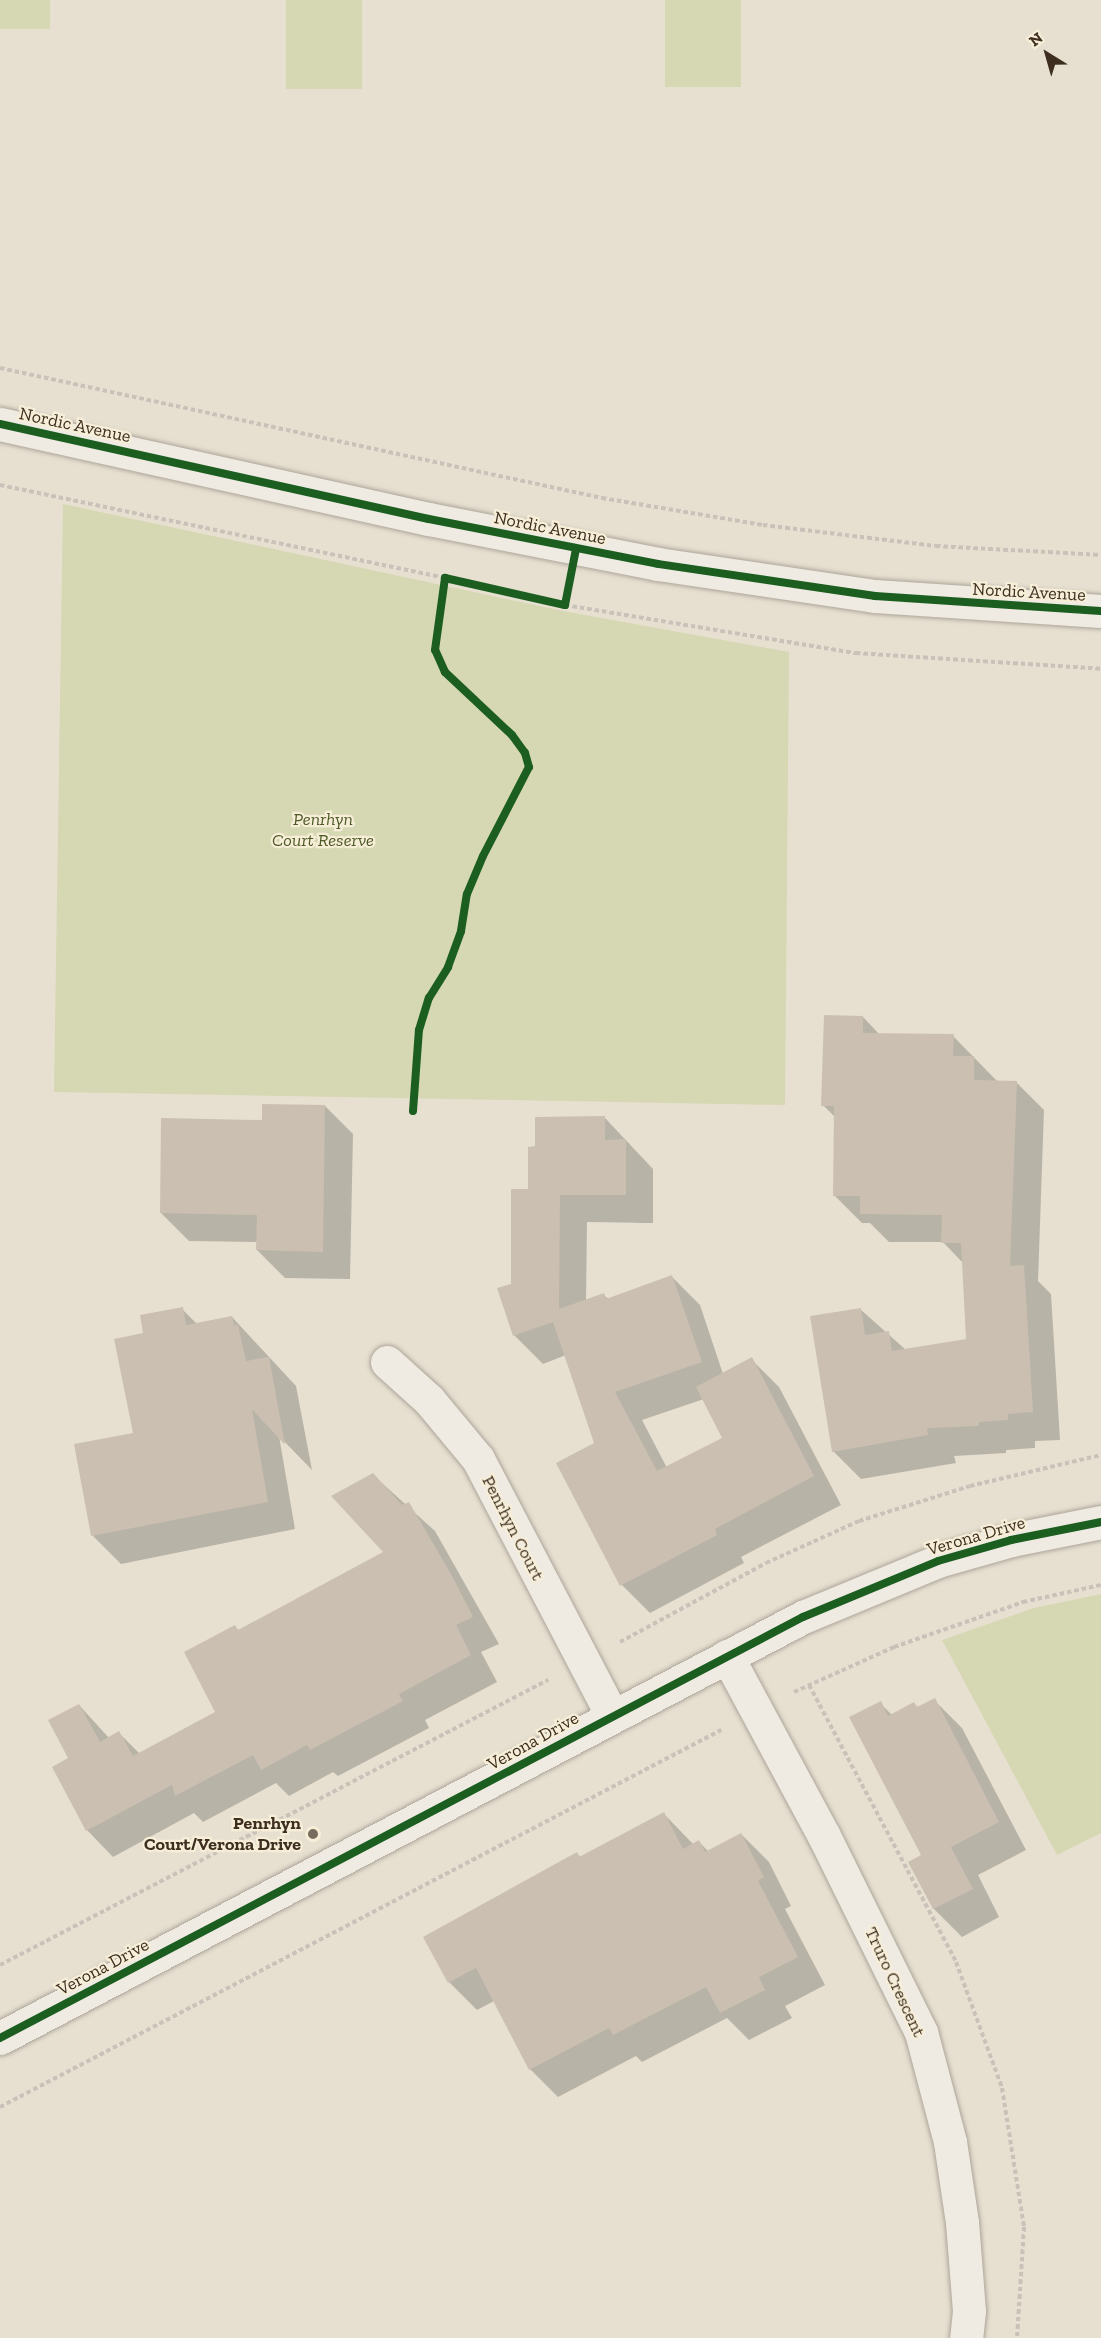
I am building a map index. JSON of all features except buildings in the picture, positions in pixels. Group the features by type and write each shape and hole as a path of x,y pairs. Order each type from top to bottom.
{"street":[{"name":"Nordic Avenue","path":"0,424 576,549 767,583 976,604 1101,611"},
{"name":"Penrhyn Court","path":"387,1362 429,1400 478,1459 612,1715"},
{"name":"Verona Drive","path":"0,2038 612,1715 865,1588 928,1565 1011,1540 1101,1522"},
{"name":"Truro Crescent","path":"727,1656 921,2032 950,2142 962,2222 969,2311 966,2338"}],"path":[{"path":"0,368 602,498 764,525 936,546 1101,555"},
{"path":"0,484 456,580"},
{"path":"565,605 576,549"},
{"path":"443,588 446,578"},
{"path":"554,602 856,653 1101,669"},
{"path":"0,1965 583,1662 766,1563 860,1521 970,1486 1101,1455"},
{"path":"0,2107 757,1711 894,1647 1023,1602 1101,1585"}],"green space":[{"path":"0,0 50,0 50,29 0,29"},
{"path":"286,0 362,0 362,89 286,89"},
{"path":"665,0 741,0 741,87 665,87"},
{"name":"Penrhyn Court Reserve","path":"63,504 563,611 789,652 785,1105 54,1092"},
{"path":"1101,1594 1101,1833 1057,1855 942,1640 1034,1608"}],"cycle path":[{"path":"0,424 429,519 658,564 875,596 1101,611"},
{"path":"413,1111 419,1030 429,998 448,967 461,931 467,894 483,856 529,767 525,753 512,735 445,672 435,650 445,578 565,605 576,549"},
{"path":"0,2038 803,1617 938,1561 1011,1540 1101,1522"}],"place":[{"name":"Penrhyn Court/Verona Drive","path":"313,1834"}]}
